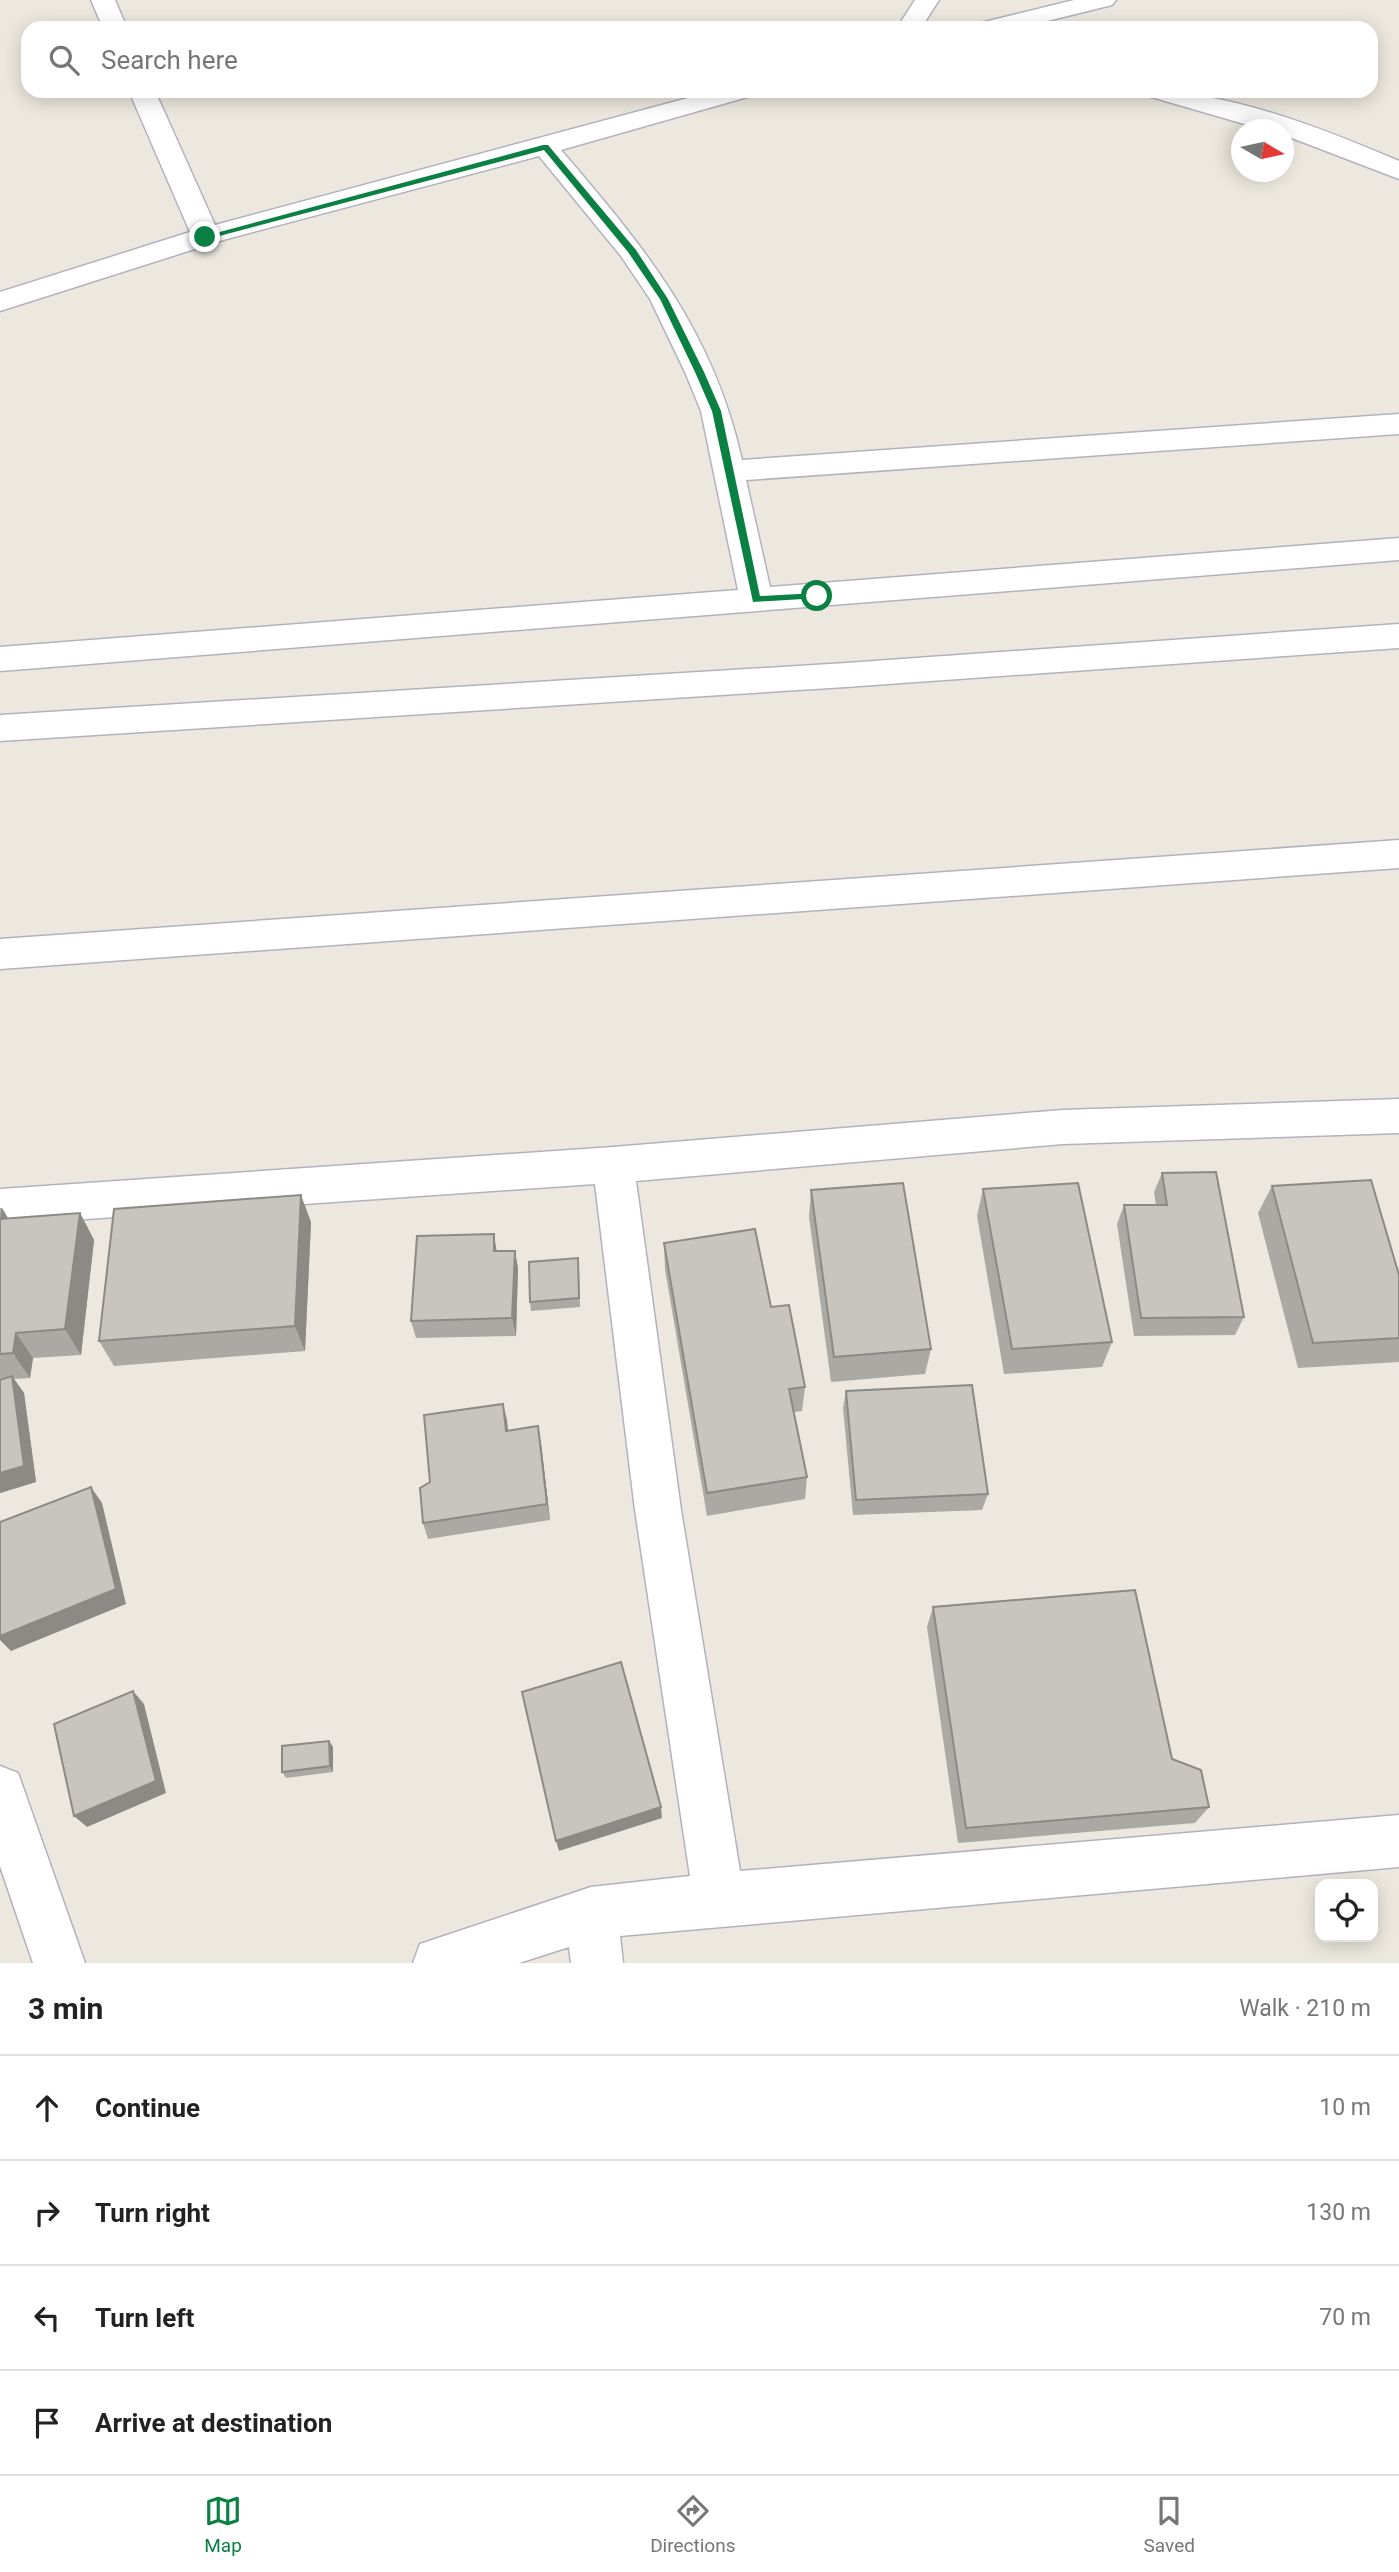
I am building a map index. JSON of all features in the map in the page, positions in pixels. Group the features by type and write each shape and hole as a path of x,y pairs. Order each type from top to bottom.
{"street":[{"path":"103,0 112,21"},
{"path":"914,21 927,0"},
{"path":"989,21 1104,0"},
{"path":"145,98 205,237"},
{"path":"0,302 205,237 545,147 717,98"},
{"path":"1182,98 1317,136 1399,171"},
{"path":"545,147 632,250 664,299 716,411 756,599"},
{"path":"727,471 1399,424"},
{"path":"0,659 1399,549"},
{"path":"0,728 846,675 1399,636"},
{"path":"0,954 1399,854"},
{"path":"0,1207 612,1165 1063,1127 1399,1116"},
{"path":"612,1165 658,1510 719,1899"},
{"path":"0,1791 59,1963"},
{"path":"439,1963 591,1913 719,1899 1399,1841"},
{"path":"591,1913 597,1963"}],"building":[{"path":"1216,1172 1244,1317 1141,1318 1124,1205 1167,1205 1162,1173"},
{"path":"1371,1180 1399,1275 1399,1338 1313,1343 1272,1186"},
{"path":"903,1183 931,1349 834,1357 811,1190"},
{"path":"1078,1183 1112,1342 1012,1349 983,1189"},
{"path":"301,1195 295,1326 99,1341 114,1209"},
{"path":"80,1213 65,1329 16,1333 13,1353 0,1354 0,1219"},
{"path":"755,1229 771,1307 789,1305 805,1387 789,1389 807,1477 707,1493 664,1243"},
{"path":"494,1234 494,1251 515,1251 512,1318 411,1321 417,1236"},
{"path":"578,1258 579,1298 530,1302 529,1262"},
{"path":"12,1376 24,1466 0,1473 0,1380"},
{"path":"972,1385 988,1494 856,1500 846,1391"},
{"path":"503,1404 506,1431 538,1426 547,1504 423,1523 420,1488 430,1482 424,1415"},
{"path":"91,1487 116,1589 0,1636 0,1522"},
{"path":"1135,1590 1172,1759 1201,1770 1209,1807 966,1828 933,1607"},
{"path":"621,1662 661,1807 556,1841 522,1692"},
{"path":"133,1691 156,1781 74,1816 54,1724"},
{"path":"329,1741 330,1766 282,1772 282,1746"}],"route":[{"path":"205,237 545,147 632,250 664,299 700,372 716,411 724,443 727,471 756,599 817,596"}]}
